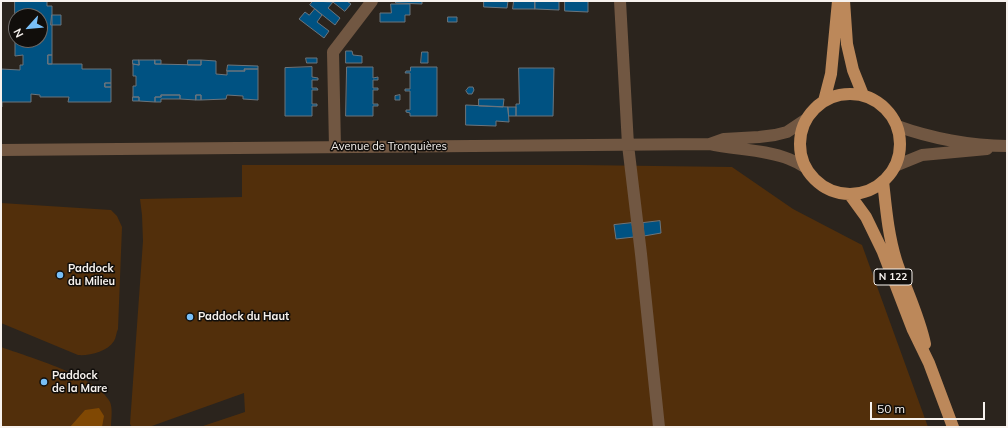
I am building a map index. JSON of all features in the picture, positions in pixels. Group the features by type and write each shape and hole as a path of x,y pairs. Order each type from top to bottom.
{"main road":[{"path":"824,101 831,74 838,1"},
{"path":"844,1 847,44 853,70 863,95"},
{"path":"836,95 863,95 872,99 887,110 893,118 900,139 899,153 895,166 888,177 877,187 864,192 850,194 829,190 819,184 811,176 801,157 799,146 805,120 813,109 836,95"},
{"path":"883,181 889,232 896,260 921,327 929,363"},
{"name":"N 122","path":"850,194 866,217 883,252 913,330 929,363 953,427"}],"street":[{"path":"335,147 333,52 372,1"},
{"path":"620,1 628,146 659,427"},
{"path":"709,144 724,139 759,137 787,132 805,120"},
{"path":"896,126 923,135 955,141 1005,146"},
{"name":"Avenue de Tronquières","path":"1,150 628,146 709,144 776,155 789,159 805,167"},
{"path":"895,166 922,155 983,150 1005,146"}],"shaded area":[{"path":"242,165 580,165 732,167 793,209 862,245 928,427 200,427 245,412 244,393 149,427 132,427 130,424 143,241 140,199 242,197"},
{"name":"Paddock du Milieu","path":"1,203 111,210 117,216 122,227 118,329 111,345 102,351 87,355 78,355 1,323"},
{"name":"Paddock de la Mare","path":"1,347 61,368 91,384 103,393 110,402 112,411 111,427 1,427"},
{"path":"99,408 104,416 102,427 70,427 85,410"}],"building":[{"path":"15,1 47,1 47,6 52,6 52,55 48,55 48,64 82,64 82,69 111,69 111,83 105,83 105,87 111,87 111,102 68,102 69,97 40,97 40,95 31,94 31,102 2,102 1,107 1,69 20,70 20,65 23,65 23,55 15,56 15,48 48,48 48,8 15,8"},
{"path":"313,1 333,2 328,8 340,18 335,25 310,5"},
{"path":"332,1 347,1 351,4 345,11"},
{"path":"396,1 422,1 422,4 396,3"},
{"path":"484,1 508,1 507,8 484,7"},
{"path":"514,1 535,1 535,9 513,9"},
{"path":"535,1 559,1 559,10 535,9"},
{"path":"565,1 588,1 588,12 565,11"},
{"path":"391,4 410,4 410,15 405,15 405,22 380,22 380,13 391,13"},
{"path":"315,9 322,15 317,22 329,31 324,38 299,19 305,12 309,15"},
{"path":"52,15 61,15 61,25 51,25"},
{"path":"448,17 457,17 457,22 448,22"},
{"path":"346,51 352,51 353,55 362,56 362,63 346,63"},
{"path":"422,52 428,52 428,63 421,63"},
{"path":"48,55 52,55 52,64 48,64"},
{"path":"306,58 317,58 317,63 307,63"},
{"path":"133,60 139,60 139,65 133,64"},
{"path":"139,60 155,60 155,64 201,65 201,60 216,61 216,74 227,75 227,71 258,69 258,100 243,99 243,96 227,95 226,99 201,100 201,95 196,95 196,100 180,99 180,95 161,95 161,97 155,97 155,102 139,101 139,97 133,97 133,86 136,86 136,76 133,76 133,64 139,65"},
{"path":"155,60 161,60 161,64 155,64"},
{"path":"188,60 201,60 201,65 188,65"},
{"path":"228,65 258,66 258,69 227,71"},
{"path":"312,67 312,77 318,78 318,80 312,80 312,88 317,88 318,90 312,90 312,104 317,104 317,106 312,106 312,116 285,116 285,68"},
{"path":"347,67 373,67 373,78 378,77 378,80 373,80 373,88 378,88 378,90 373,90 373,104 378,104 378,106 373,106 373,116 346,116"},
{"path":"411,67 437,67 437,116 410,116 410,113 406,112 406,110 410,110 410,91 405,91 405,89 410,89 410,73 405,73 406,71 410,71"},
{"path":"519,68 554,68 553,116 516,116 516,104 519,104"},
{"path":"105,83 111,83 111,87 105,87"},
{"path":"469,87 473,87 474,90 472,94 468,94 466,91"},
{"path":"161,95 180,95 180,99 161,99 161,102 155,102 155,97 161,97"},
{"path":"196,95 201,95 201,100 196,100"},
{"path":"400,95 400,100 395,100 395,96"},
{"path":"133,97 139,97 139,101 133,101"},
{"path":"479,99 504,99 503,107 479,106"},
{"path":"466,105 508,107 509,122 496,121 496,126 466,125"},
{"path":"508,107 516,107 516,116 509,116"},
{"path":"660,221 661,233 644,236 643,223"},
{"path":"632,223 634,237 616,239 614,225"}],"place":[{"name":"Paddock du Milieu","path":"60,275"},
{"name":"Paddock du Haut","path":"190,317"},
{"name":"Paddock de la Mare","path":"44,382"}]}
